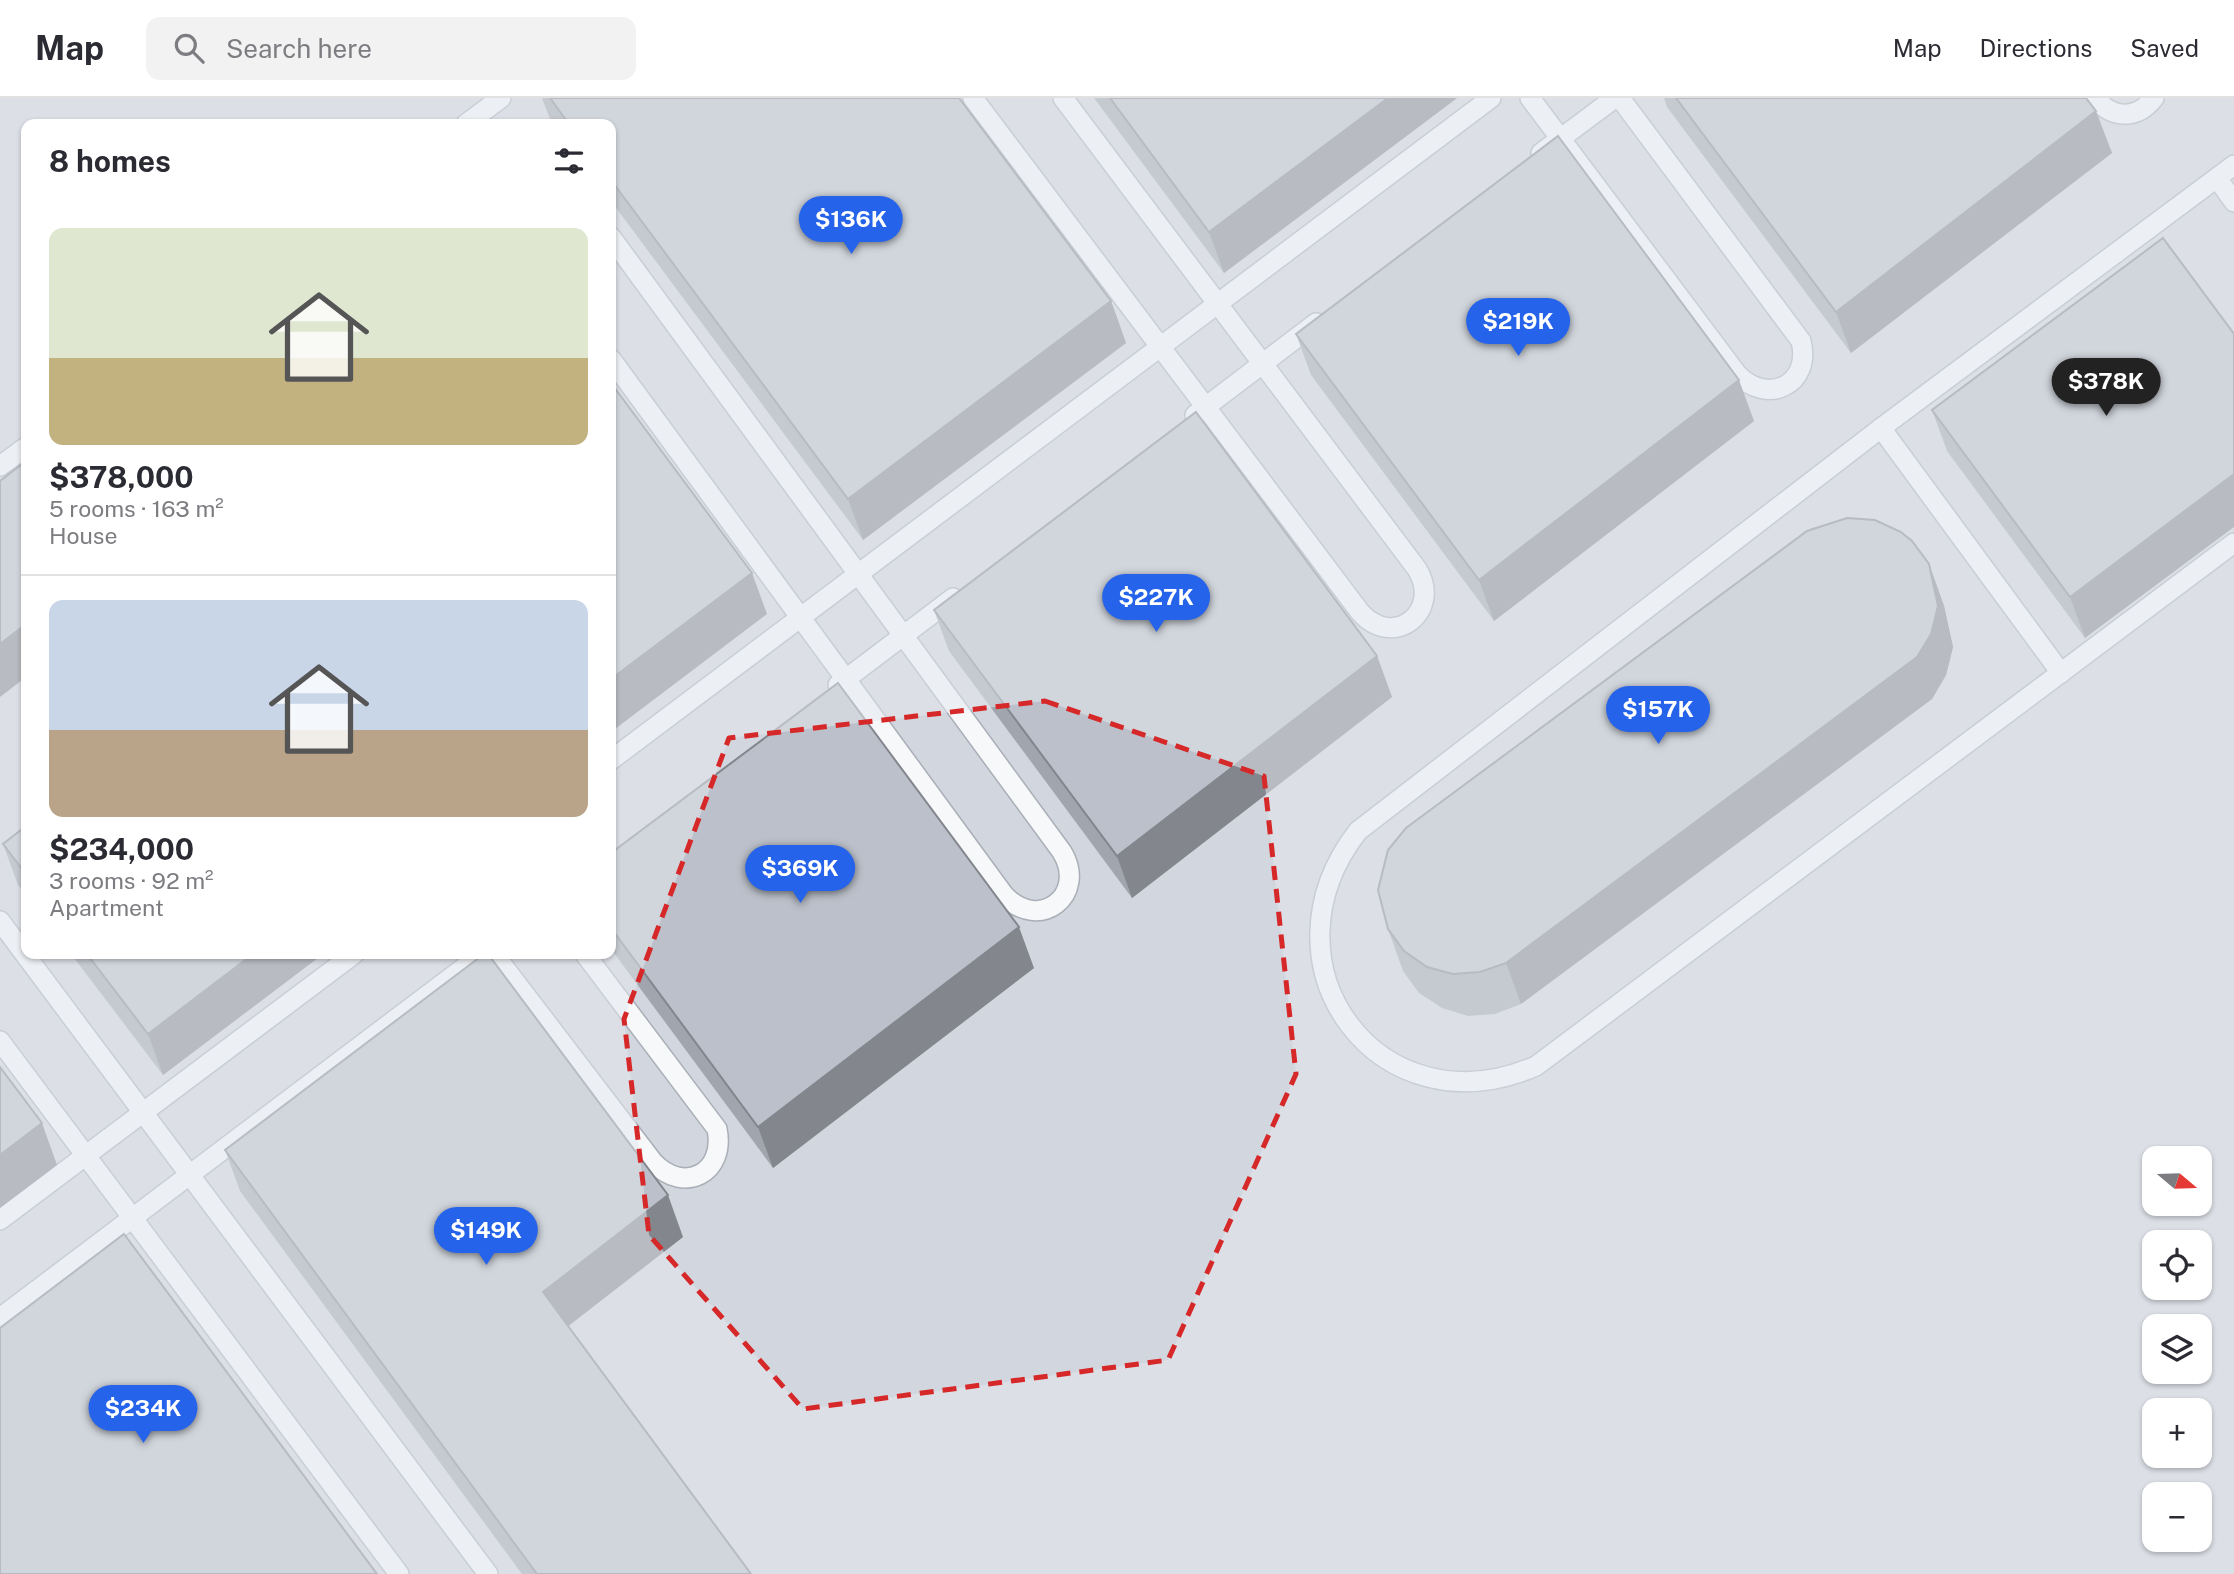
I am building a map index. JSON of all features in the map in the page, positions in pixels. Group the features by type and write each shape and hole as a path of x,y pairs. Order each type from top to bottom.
{"lane":[{"path":"473,119 502,98"},
{"path":"973,98 1367,620 1389,629 1411,621 1424,603 1423,579 1063,98"},
{"path":"616,756 1491,98"},
{"path":"1530,98 1745,383 1767,391 1789,383 1802,365 1801,341 1620,98"},
{"path":"1528,164 1615,98"},
{"path":"2095,98 2102,107 2124,115 2147,107 2154,98"},
{"path":"2234,166 1881,428 1358,831 1331,872 1319,919 1323,969 1342,1014 1357,1034 1395,1064 1441,1080 1490,1081 1536,1066 2234,543"},
{"path":"2217,178 2234,202"},
{"path":"616,244 1068,862 1069,886 1056,905 1034,911 1013,904 616,366"},
{"path":"1184,424 1329,314"},
{"path":"1881,428 2061,673"},
{"path":"0,466 21,451"},
{"path":"824,695 968,587"},
{"path":"0,921 21,949"},
{"path":"28,959 488,1574"},
{"path":"0,1220 347,959"},
{"path":"0,1318 475,959"},
{"path":"498,959 653,1162 671,1177 695,1177 713,1163 718,1153 717,1129 589,959"},
{"path":"0,1041 399,1574"}],"highlighted area":[{"path":"1045,701 1264,776 1296,1074 1168,1360 803,1409 649,1235 624,1019 729,738"}],"shaded area":[{"path":"0,98 2234,98 2234,1574 0,1574"}],"building":[{"path":"550,98 959,98 1111,301 848,499 616,187 616,119 565,119"},
{"path":"1110,98 1388,98 1209,232"},
{"path":"1676,98 2086,98 2096,111 1836,312"},
{"path":"1558,136 1739,380 1479,580 1296,334"},
{"path":"2163,238 2234,334 2234,474 2070,597 1932,410"},
{"path":"616,390 752,573 616,675"},
{"path":"1196,412 1377,656 1117,856 934,610"},
{"path":"21,465 21,628 0,644 0,481"},
{"path":"1847,518 1875,520 1901,532 1912,541 1929,564 1938,606 1931,634 1917,657 1506,963 1480,972 1453,974 1427,967 1404,951 1388,929 1378,890 1388,850 1406,828 1807,531"},
{"path":"838,683 1019,927 758,1127 616,935 616,849"},
{"path":"21,830 21,867 3,844"},
{"path":"91,959 246,959 148,1034"},
{"path":"477,959 492,959 668,1195 543,1292 751,1574 537,1574 225,1150"},
{"path":"0,1067 42,1123 0,1155"},
{"path":"124,1234 377,1574 0,1574 0,1328"}]}
